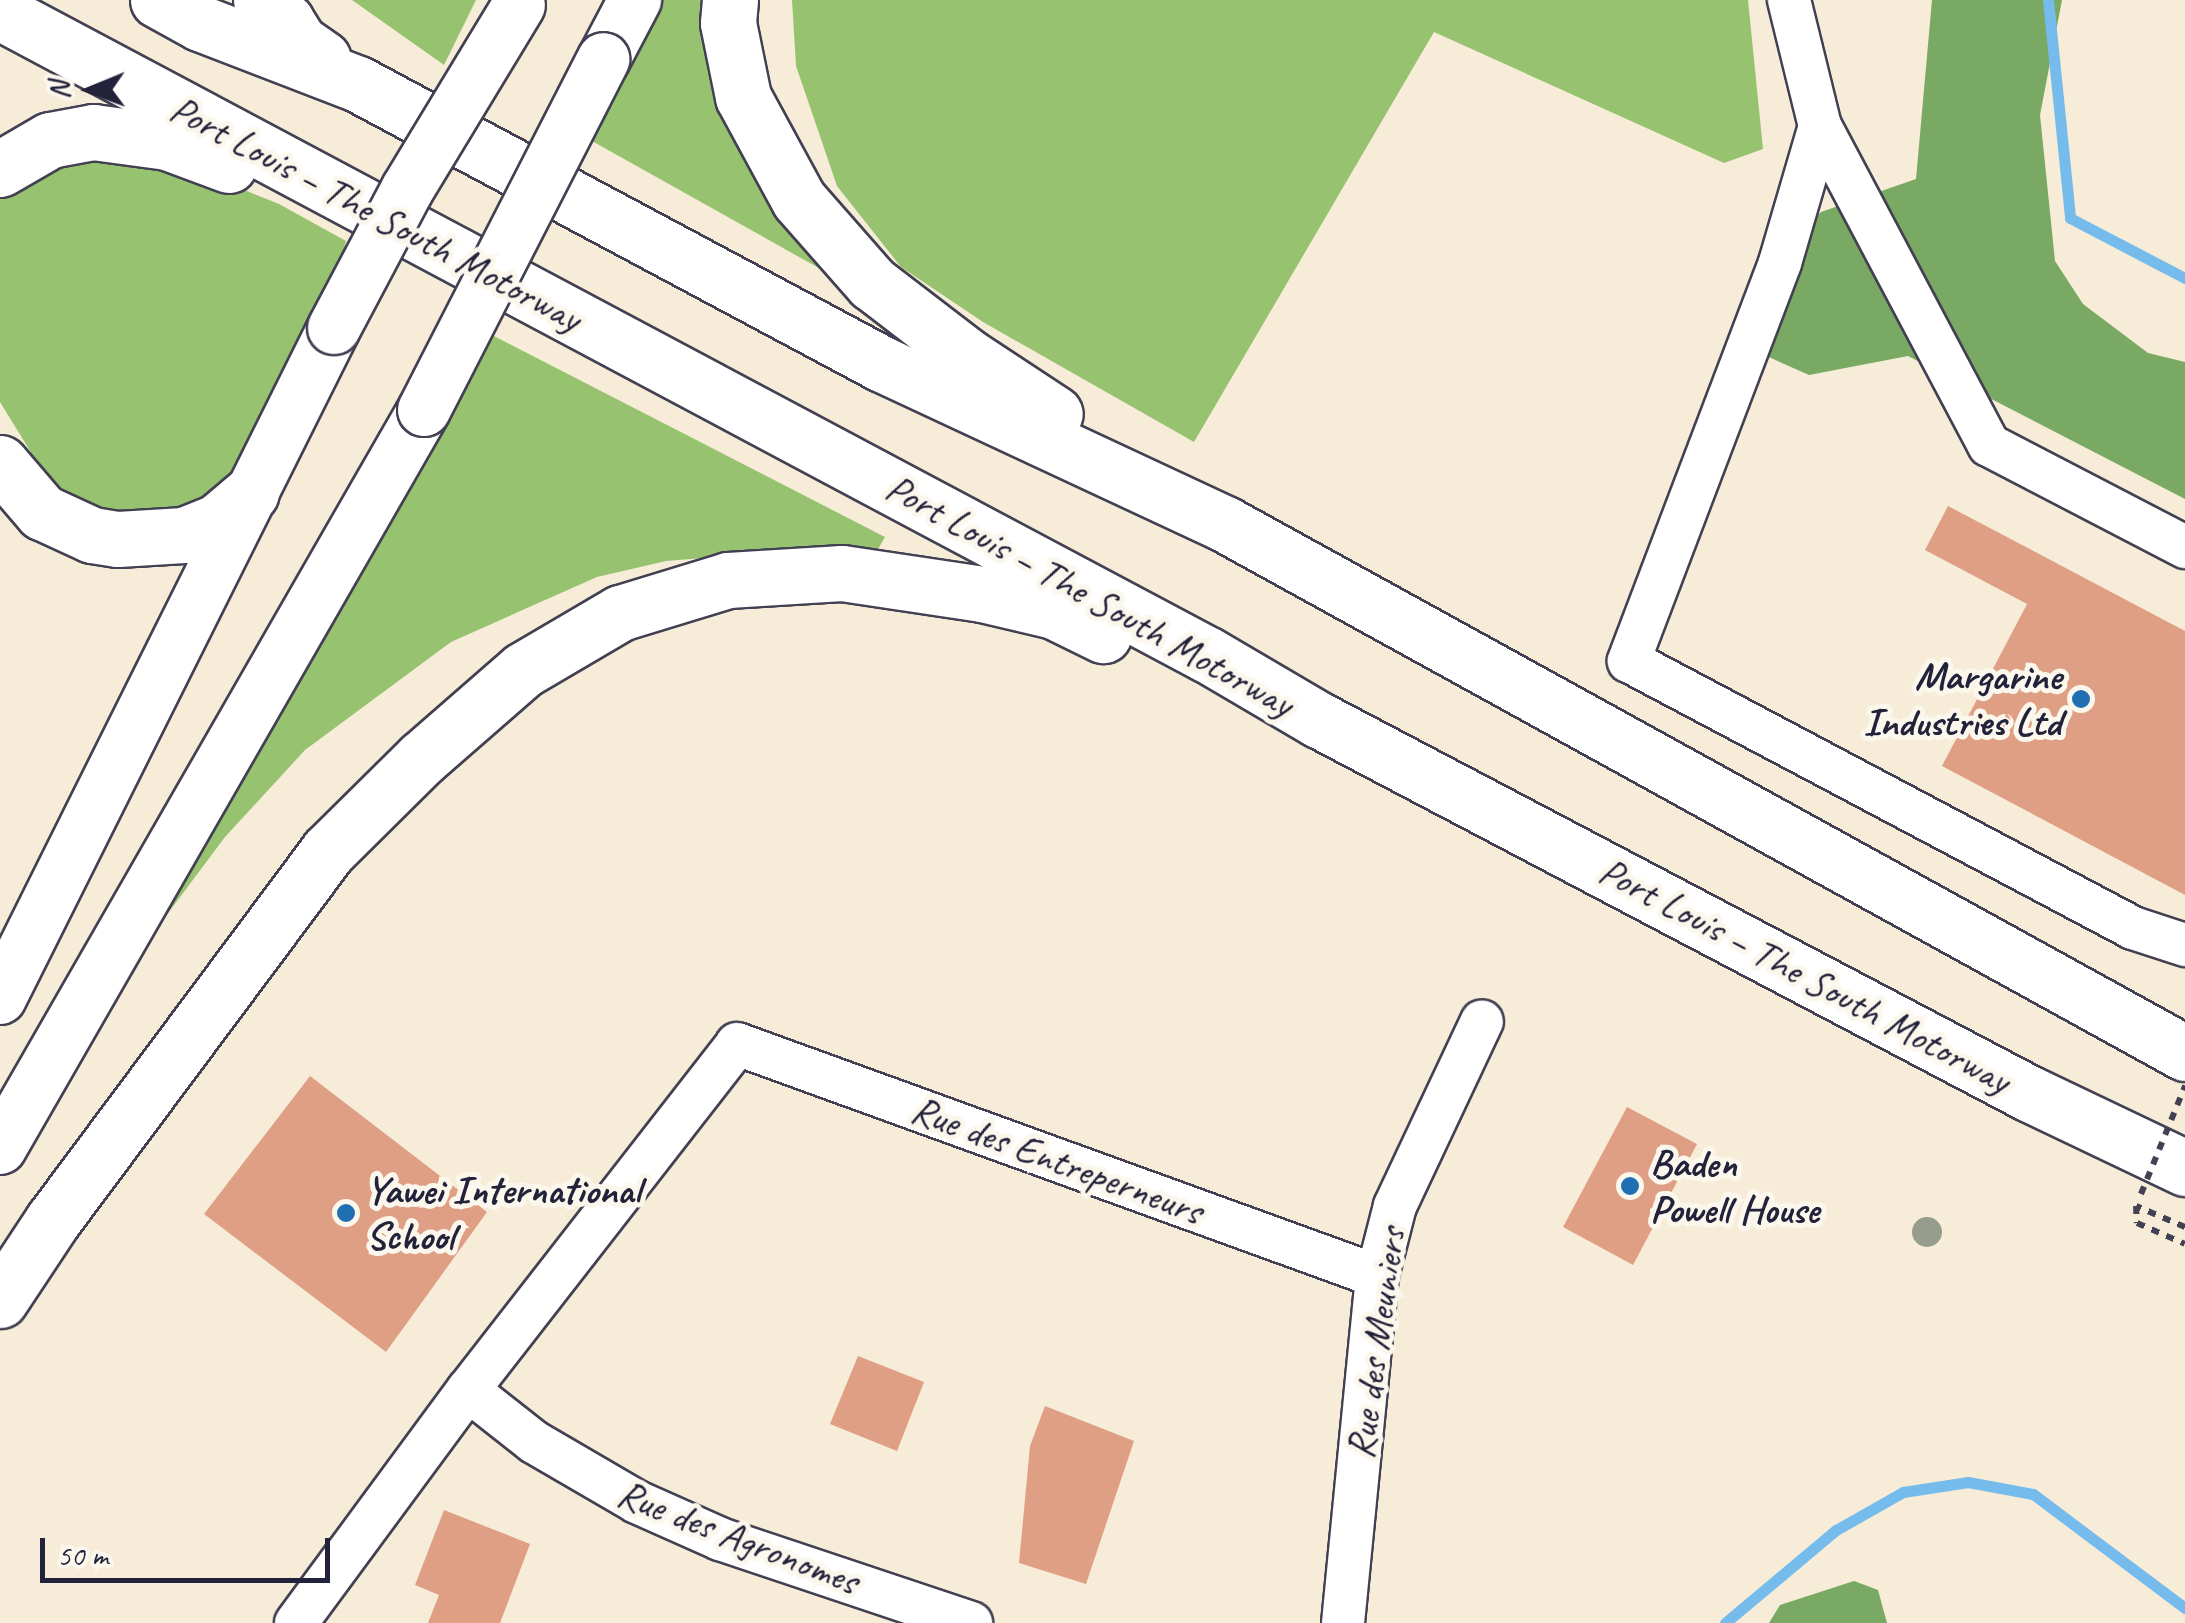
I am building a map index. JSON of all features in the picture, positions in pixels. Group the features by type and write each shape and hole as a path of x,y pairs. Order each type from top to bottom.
{"highway":[{"path":"158,0 200,23 358,84 882,364 1225,524 2185,1053"},
{"path":"260,0 286,21 299,42 358,84"},
{"path":"730,0 728,22 743,97 799,200 872,284 967,356 1225,524"},
{"name":"Port Louis – The South Motorway","path":"0,12 1208,655 1319,720 2030,1094 2163,1181"},
{"path":"0,169 50,140 93,132 167,142 222,162 532,309 796,454 892,487"},
{"path":"0,463 42,512 92,535 118,539 184,534 218,520 252,493"},
{"path":"0,1300 76,1188 328,852 421,758 523,670 620,613 728,580 842,573 982,594 1054,611 1226,693 1319,720"}],"main road":[{"path":"0,1148 424,410 634,0"},
{"path":"3,994 130,745 348,336 407,190 531,6"},
{"path":"130,745 252,493 348,336"}],"street":[{"path":"1789,0 1820,126 1989,445 2185,547"},
{"path":"1820,126 1780,263 1628,662 2133,928 2185,945"},
{"name":"Rue des Meuniers","path":"1343,1623 1377,1276 1395,1206 1482,1021"},
{"name":"Rue des Entreperneurs","path":"468,1390 738,1044 1377,1276"},
{"path":"296,1623 468,1390"},
{"name":"Rue des Agronomes","path":"468,1390 534,1442 637,1502 720,1539 972,1623"}],"path":[{"path":"2163,1181 2185,1086"},
{"path":"2185,1228 2136,1206 2137,1222 2185,1244"}],"green space":[{"path":"352,0 476,0 444,65"},
{"path":"640,0 704,0 858,290 583,136"},
{"path":"792,0 1748,0 1763,149 1724,163 1434,32 1194,442 983,322 901,267 837,186 796,66"},
{"path":"1932,0 2062,0 2040,115 2055,261 2083,304 2148,353 2185,362 2185,499 1908,356 1809,375 1762,354 1783,251 1821,212 1916,179"},
{"path":"57,148 209,176 279,204 346,241 332,303 231,484 167,520 89,516 48,480 0,402 0,195"},
{"path":"486,332 885,537 874,556 740,555 666,561 597,577 451,642 305,750 225,837 118,980"},
{"path":"1854,1581 1878,1590 1887,1623 1769,1623 1780,1605"}],"building":[{"name":"Margarine Industries Ltd","path":"1948,506 2185,631 2185,895 1942,766 2027,604 1925,550"},
{"name":"Yawei International School","path":"310,1076 487,1212 386,1352 204,1214"},
{"name":"Baden Powell House","path":"1627,1107 1697,1144 1633,1265 1563,1227"},
{"path":"858,1356 924,1382 897,1451 830,1424"},
{"path":"1045,1406 1134,1441 1086,1584 1019,1563 1030,1446"},
{"path":"444,1510 530,1544 500,1623 428,1623 439,1595 415,1585"}],"waterway":[{"path":"2048,0 2070,218 2185,278"},
{"path":"1725,1623 1836,1530 1903,1492 1968,1482 2033,1494 2185,1608"}],"place":[{"name":"Margarine Industries Ltd","path":"2081,699"},
{"name":"Baden Powell House","path":"1630,1186"},
{"name":"Yawei International School","path":"346,1213"}]}
